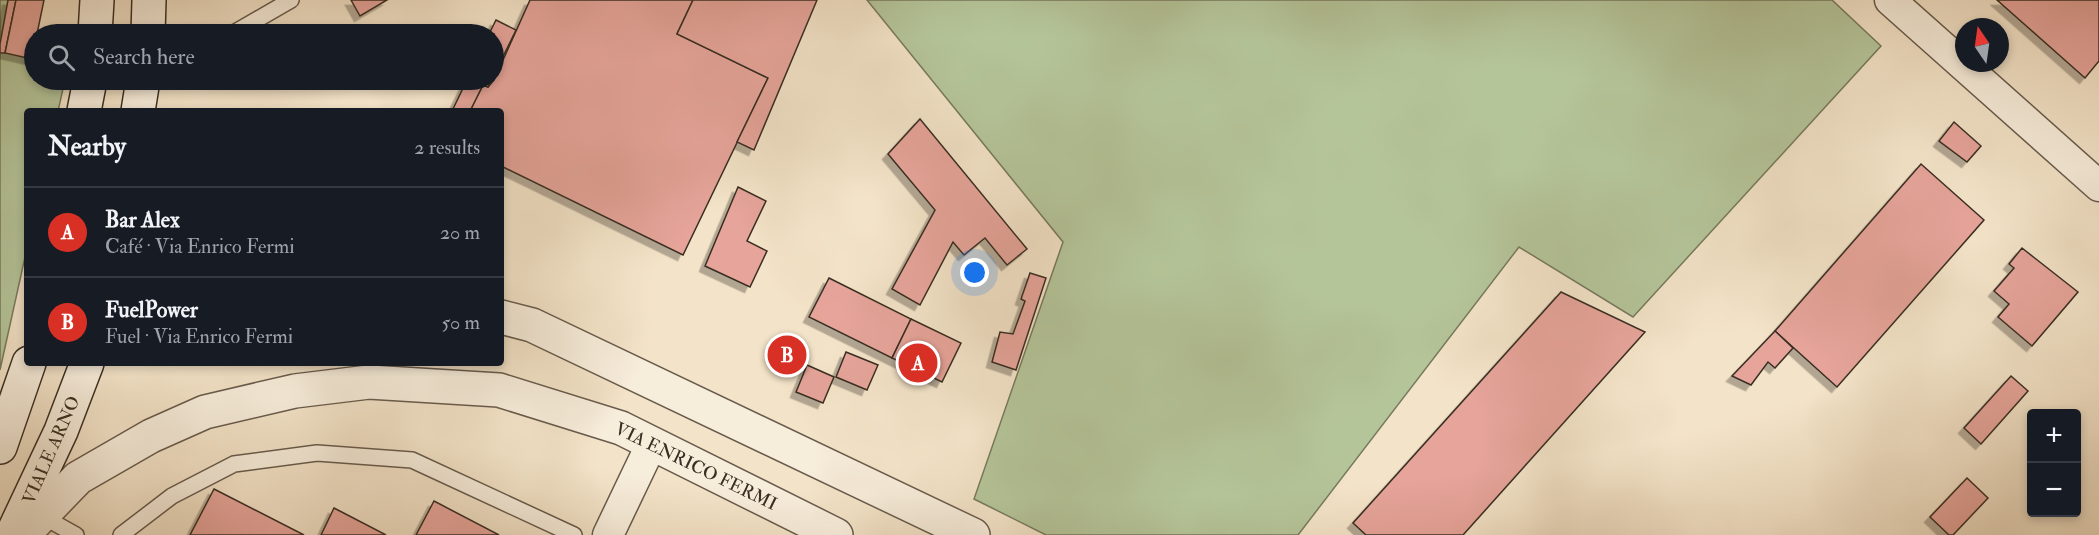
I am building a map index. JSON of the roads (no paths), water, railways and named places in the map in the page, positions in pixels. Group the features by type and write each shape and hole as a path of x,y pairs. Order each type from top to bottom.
{"street":[{"path":"95,24 97,0"},
{"path":"148,24 149,0"},
{"path":"1890,0 2099,186"},
{"path":"85,108 88,90"},
{"path":"504,318 532,325 973,535"},
{"path":"0,447 29,366"},
{"name":"VIALE ARNO","path":"12,535 61,431 86,366"},
{"name":"VIA ENRICO FERMI","path":"32,525 78,478 151,436 205,412 305,390 369,382 499,390 621,428 836,535"},
{"path":"608,535 652,443"}],"lane":[{"path":"249,24 291,0"},
{"path":"121,535 172,496 234,464 317,453 412,460 574,535"},
{"path":"32,525 76,535"}],"place":[{"name":"FuelPower","path":"787,355"},
{"name":"Bar Alex","path":"918,363"}]}
